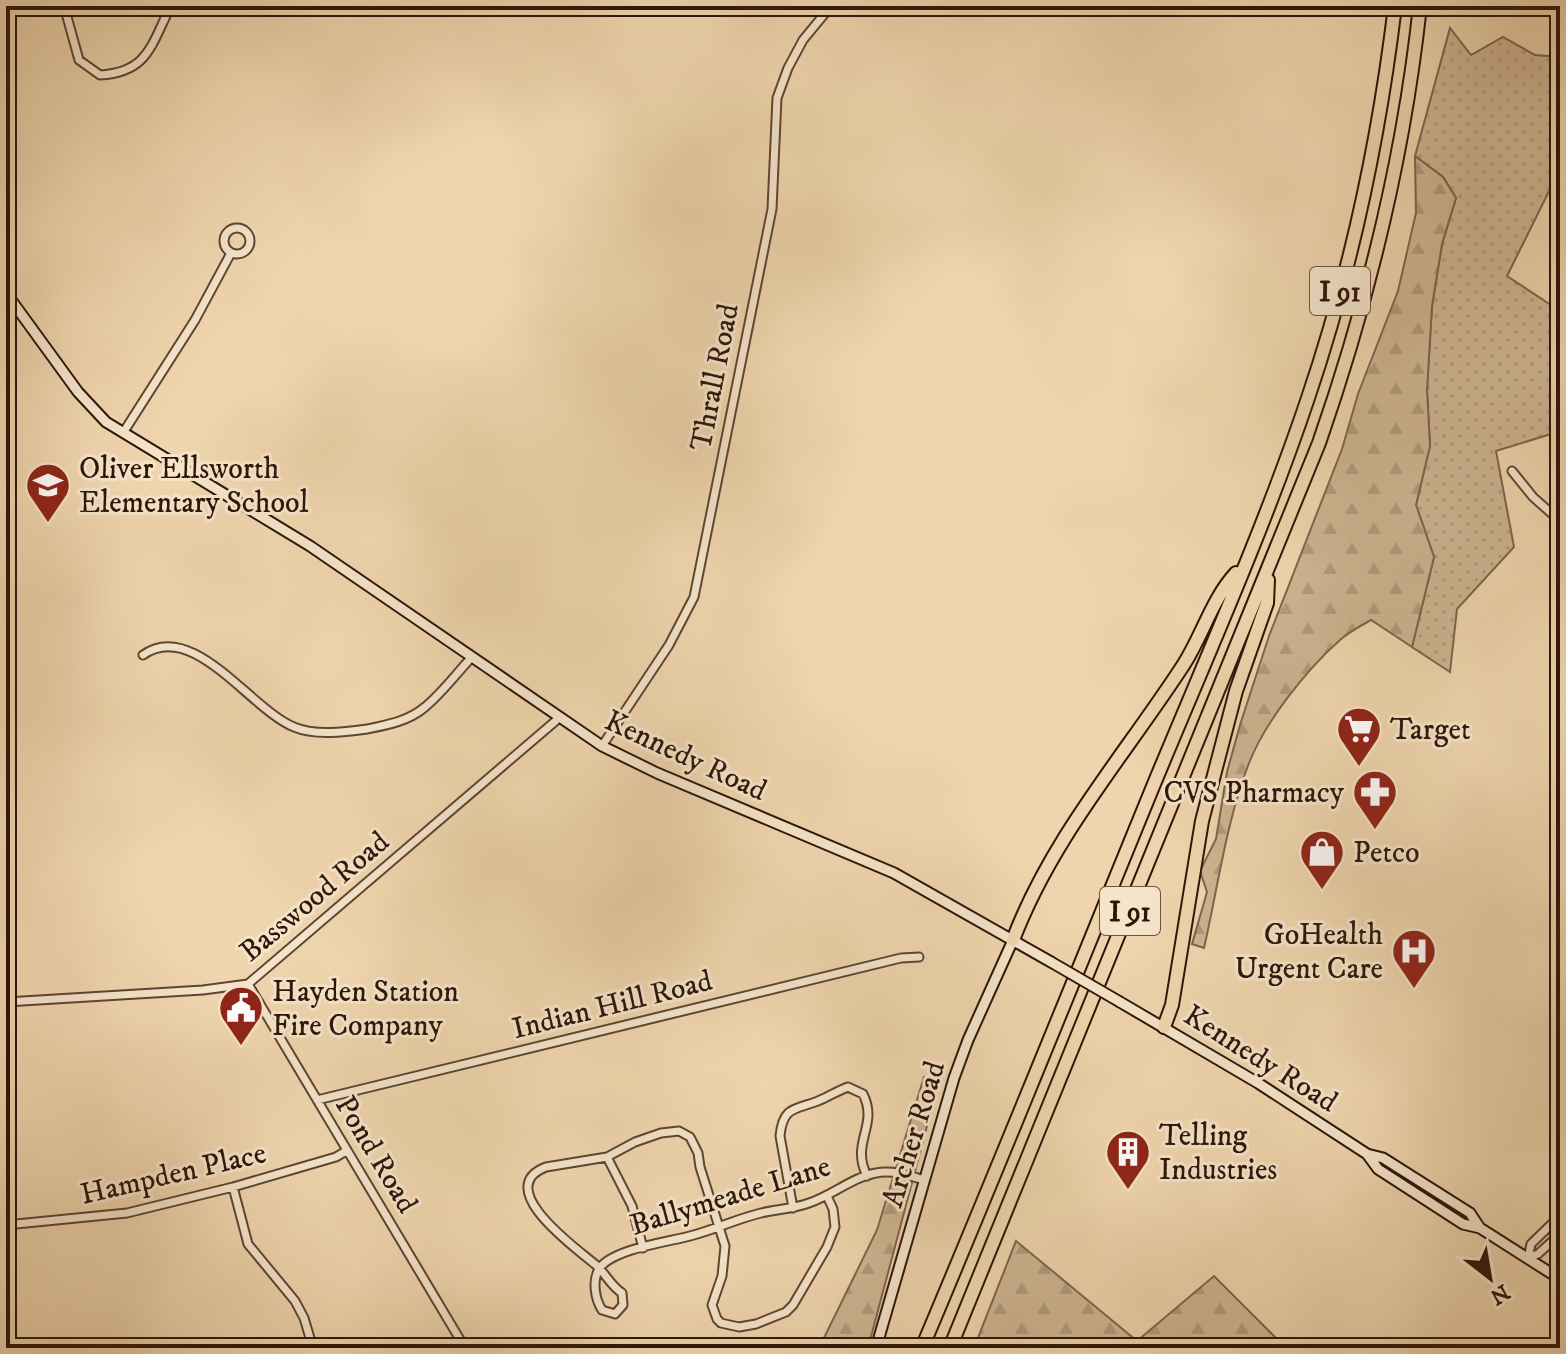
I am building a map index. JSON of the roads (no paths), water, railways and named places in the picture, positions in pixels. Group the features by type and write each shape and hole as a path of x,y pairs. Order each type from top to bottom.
{"highway":[{"name":"I 91","path":"922,1348 1244,565 1304,410 1340,290 1374,140 1395,6"},
{"name":"I 91","path":"950,1348 1268,575 1319,443 1366,293 1398,151 1420,6"},
{"path":"1013,940 1065,835 1185,662 1223,590 1244,565"},
{"path":"1164,1027 1172,1005 1205,811 1236,691 1267,603 1268,575"}],"street":[{"path":"64,6 79,60 100,75 130,70 143,59 171,6"},
{"name":"Thrall Road","path":"602,746 669,645 694,597 772,209 777,98 803,40 831,6"},
{"path":"123,433 182,341 231,253"},
{"name":"Kennedy Road","path":"6,293 78,392 106,422 310,546 602,746 647,769 894,873 1164,1027 1367,1154 1383,1158 1470,1213 1480,1228 1560,1279"},
{"path":"1512,471 1533,497 1560,521"},
{"path":"143,655 154,647 164,645 191,651 274,715 294,727 312,732 354,731 407,718 424,708 471,658"},
{"name":"Basswood Road","path":"6,1002 203,990 248,984 559,718"},
{"name":"Archer Road","path":"876,1348 961,1059 1013,940"},
{"name":"Indian Hill Road","path":"317,1100 919,957"},
{"name":"Pond Road","path":"248,984 465,1348"},
{"path":"793,1208 780,1136 781,1124 790,1110 848,1087 863,1094 869,1116 859,1154 867,1176"},
{"path":"600,1268 551,1229 535,1206 529,1193 529,1183 537,1170 607,1157 661,1133 679,1131 690,1137 698,1153 724,1238 725,1263 712,1305 717,1319 728,1326 756,1324 786,1312 793,1305 827,1247 835,1227 833,1209 827,1196"},
{"name":"Hampden Place","path":"6,1225 127,1213 233,1187 336,1157 346,1151"},
{"path":"607,1157 632,1206 643,1248"},
{"name":"Ballymeade Lane","path":"600,1268 624,1299 621,1310 615,1314 602,1310 595,1292 600,1268 623,1253 760,1213 793,1208 827,1196 867,1176 891,1172 924,1180"},
{"path":"233,1187 248,1244 295,1301 313,1348"},
{"path":"1528,1258 1531,1244 1560,1216"},
{"path":"1528,1258 1538,1254 1560,1234"}],"place":[{"name":"Oliver Ellsworth Elementary School","path":"48,524"},
{"name":"Target","path":"1359,768"},
{"name":"CVS Pharmacy","path":"1375,831"},
{"name":"Petco","path":"1322,891"},
{"name":"GoHealth Urgent Care","path":"1414,990"},
{"name":"Hayden Station Fire Company","path":"241,1047"},
{"name":"Telling Industries","path":"1128,1191"}]}
